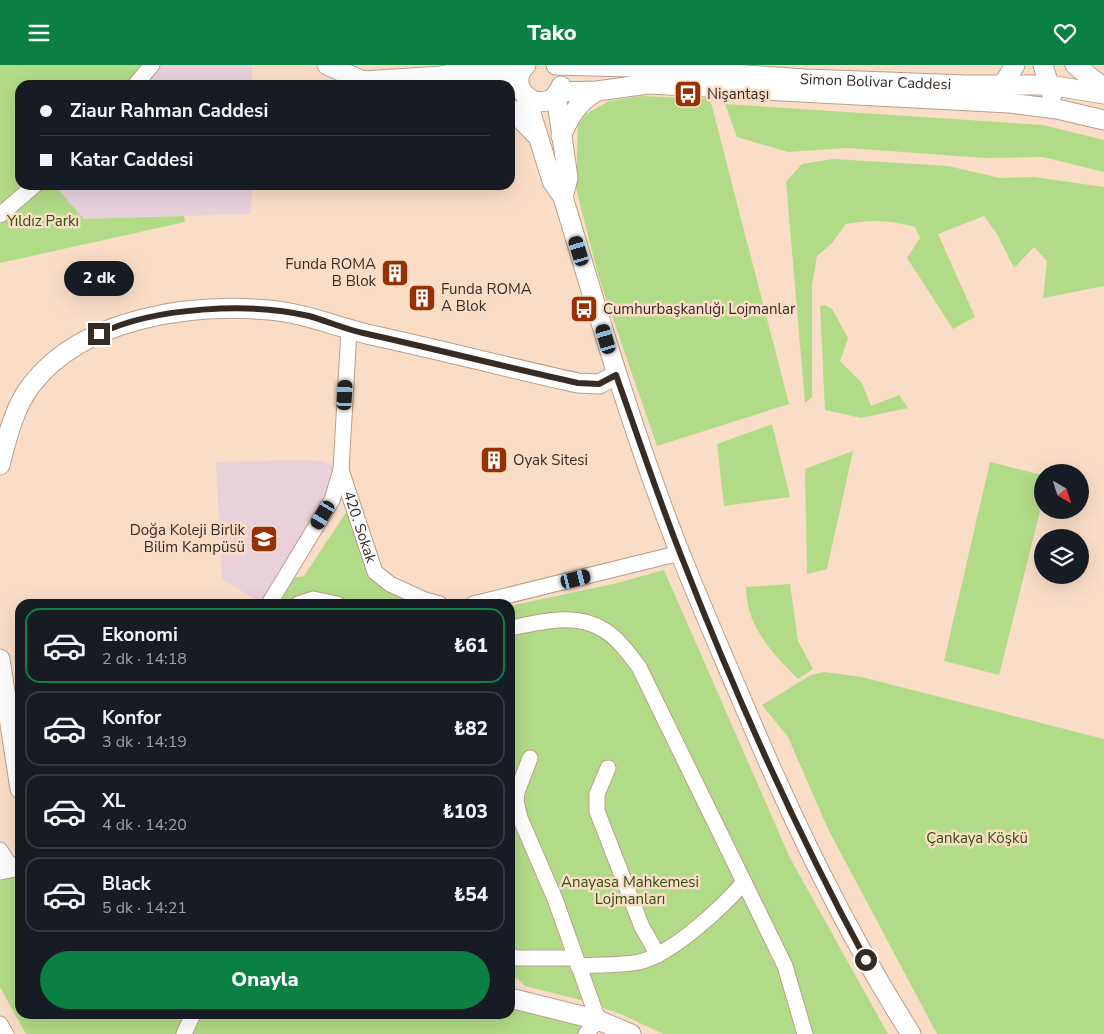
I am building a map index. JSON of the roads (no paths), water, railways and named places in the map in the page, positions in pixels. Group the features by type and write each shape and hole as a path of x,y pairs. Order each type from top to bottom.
{"main road":[{"path":"327,65 361,73"},
{"path":"556,65 562,77 557,94 568,178 563,197"},
{"name":"Simon Bolivar Caddesi","path":"556,65 630,67 805,79 1002,86 1049,85 1104,94"},
{"path":"1002,86 1015,65"},
{"path":"1043,65 1057,109"},
{"path":"1075,65 1104,88"},
{"name":"Simon Bolivar Caddesi","path":"361,73 440,70 467,78 521,78 532,100 545,101 557,94 648,84 1010,103 1057,109 1104,120"},
{"path":"521,78 552,181 563,197 616,375 680,553 748,717 806,845 866,960 911,1034"},
{"path":"561,136 570,116 579,104 597,91"},
{"path":"515,114 540,141"},
{"path":"0,465 17,410 31,385 56,361 87,340 112,328 145,318 229,309 269,310 308,316 349,329 578,383 599,384 616,375"},
{"path":"0,659 15,756"},
{"path":"515,1000 592,1027 632,1034"}],"street":[{"path":"139,80 152,65"},
{"path":"0,215 29,190"},
{"path":"272,599 332,500 341,470 349,329"},
{"name":"420. Sokak","path":"341,470 375,572 390,584 423,599"},
{"path":"493,599 680,553"},
{"path":"515,627 553,620 582,621 604,630 620,643 639,667 651,688 785,966 805,1034"},
{"path":"530,758 517,792 516,801 520,818 555,899 576,962 592,1027"},
{"path":"608,767 597,794 598,811 642,927 658,955"},
{"path":"0,850 10,868"},
{"path":"515,958 637,963 658,955 730,899 744,882"},
{"path":"184,1034 192,1019"},
{"path":"0,1024 6,1034"}],"place":[{"name":"Nişantaşı","path":"688,94"},
{"name":"Funda ROMA B Blok","path":"395,273"},
{"name":"Funda ROMA A Blok","path":"422,298"},
{"name":"Cumhurbaşkanlığı Lojmanlar","path":"584,309"},
{"name":"Oyak Sitesi","path":"494,460"},
{"name":"Doğa Koleji Birlik Bilim Kampüsü","path":"264,539"}],"park label":[{"name":"Yıldız Parkı","path":"43,221"},
{"name":"Çankaya Köşkü","path":"977,838"},
{"name":"Anayasa Mahkemesi Lojmanları","path":"630,890"}]}
